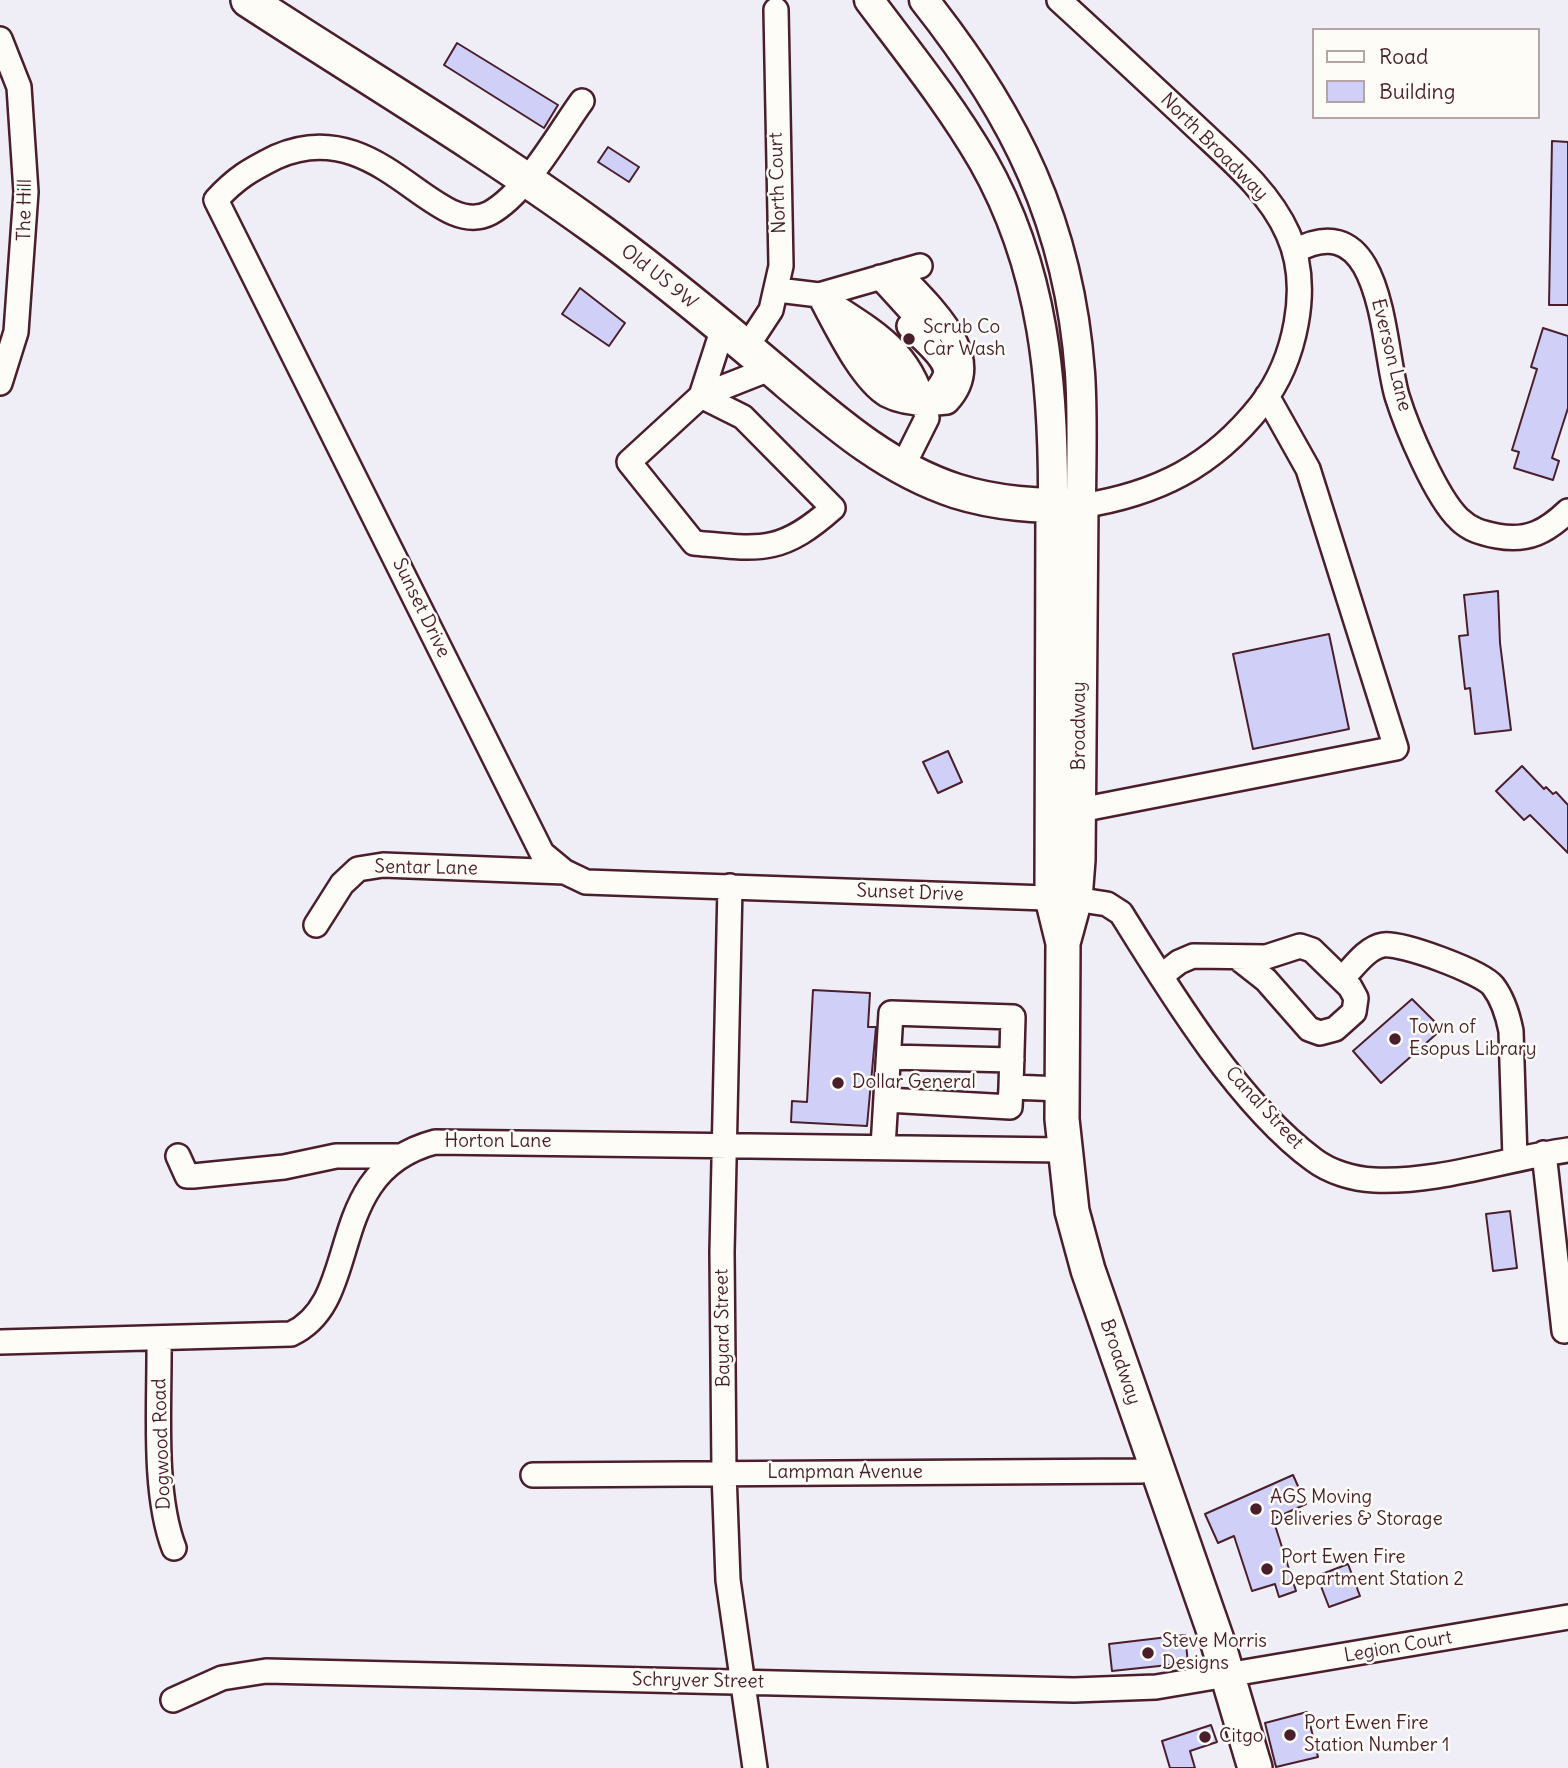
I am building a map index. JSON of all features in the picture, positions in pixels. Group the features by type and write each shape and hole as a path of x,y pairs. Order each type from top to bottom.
{"highway":[{"name":"Old US 9W","path":"248,0 525,180 633,256 839,426 902,468 956,491 982,498 1029,506 1067,506"},
{"name":"Broadway","path":"1064,899 1080,810 1067,506"},
{"name":"Broadway","path":"1067,506 1062,1089 1063,1150 1072,1211 1088,1270 1228,1676 1255,1768"}],"main road":[{"path":"869,0 960,124 983,162 1019,241 1034,286 1047,355 1067,506"},
{"path":"924,0 997,100 1020,142 1054,230 1067,279 1077,349 1067,506"}],"street":[{"name":"North Broadway","path":"1059,0 1246,176 1278,215 1295,251 1299,283 1294,330 1280,372 1268,396 1252,416 1210,455 1167,484 1117,501 1067,506"},
{"name":"North Court","path":"701,396 735,338 764,322 778,289 781,266 776,10"},
{"name":"The Hill","path":"0,39 19,86 26,192 16,332 0,383"},
{"path":"525,180 582,101"},
{"name":"Sunset Drive","path":"525,180 490,213 470,219 451,213 361,154 337,147 313,146 286,153 237,177 216,200 529,832 542,853 565,872 586,882 1064,899"},
{"name":"Everson Lane","path":"1295,251 1315,240 1336,241 1345,244 1370,275 1397,397 1436,488 1459,519 1478,533 1506,538 1548,529 1568,511"},
{"path":"778,289 819,295 891,274"},
{"path":"819,295 854,359 887,394 925,404 947,402 961,385 964,365 959,346 891,274"},
{"path":"891,274 942,362 945,377 925,404"},
{"path":"819,295 881,337 913,372 925,404 927,418 902,468"},
{"path":"701,396 743,417 833,508 809,529 760,549 694,543 629,462 701,396 772,368"},
{"path":"1080,810 1396,748 1359,638 1308,469 1268,396"},
{"name":"Sentar Lane","path":"316,925 342,884 358,869 383,865 565,872"},
{"name":"Bayard Street","path":"730,886 723,1145 724,1474 728,1580 755,1768"},
{"name":"Canal Street","path":"1064,899 1107,904 1121,913 1218,1058 1272,1123 1314,1161 1336,1173 1371,1180 1416,1179 1568,1150"},
{"path":"1342,979 1373,949 1384,945 1400,946 1477,975 1492,985 1507,1014 1511,1031 1515,1159"},
{"path":"1161,976 1179,962 1193,956 1266,957 1300,946 1312,950 1342,979 1356,998 1353,1012 1335,1029 1320,1032 1309,1029 1266,980 1238,958"},
{"path":"883,1147 891,1013 1013,1017 1011,1097"},
{"path":"889,1057 1012,1060"},
{"path":"887,1100 1011,1097 1062,1089"},
{"name":"Horton Lane","path":"0,1342 273,1337 303,1328 322,1306 363,1198 373,1181 399,1156 418,1147 460,1140 1063,1150"},
{"path":"1544,1153 1564,1331"},
{"path":"178,1156 187,1176 193,1176 284,1167 336,1156 399,1156"},
{"name":"Dogwood Road","path":"159,1338 162,1498 167,1530 174,1548"},
{"name":"Lampman Avenue","path":"533,1475 1141,1471 1157,1467"},
{"name":"Legion Court","path":"1228,1676 1568,1617"},
{"name":"Schryver Street","path":"173,1700 222,1678 266,1671 1074,1690 1156,1687 1228,1676"}],"building":[{"path":"457,43 558,105 544,128 444,65"},
{"path":"1552,141 1568,142 1568,305 1549,305"},
{"path":"608,147 639,167 629,182 598,162"},
{"path":"580,288 625,323 609,346 562,314"},
{"path":"1543,328 1568,336 1568,408 1552,458 1559,461 1553,480 1514,468 1519,452 1512,450 1537,369 1531,367"},
{"path":"1498,591 1500,643 1511,730 1475,734 1470,688 1465,689 1459,636 1468,635 1464,595"},
{"path":"1329,634 1349,729 1253,749 1233,654"},
{"path":"948,751 962,782 938,793 923,762"},
{"path":"1522,766 1544,789 1546,787 1553,794 1556,792 1568,805 1568,853 1530,815 1524,820 1496,791"},
{"path":"813,990 870,993 868,1027 876,1027 867,1126 791,1122 792,1101 807,1102"},
{"name":"Town of Esopus Library","path":"1412,999 1442,1029 1381,1083 1353,1051"},
{"path":"1510,1211 1517,1268 1493,1271 1486,1214"},
{"path":"1293,1475 1306,1504 1273,1519 1296,1591 1279,1597 1275,1584 1252,1591 1234,1536 1218,1543 1205,1514"},
{"path":"1348,1564 1360,1596 1329,1607 1317,1576"},
{"name":"Steve Morris Designs","path":"1185,1635 1188,1663 1112,1671 1109,1644"},
{"path":"1307,1712 1318,1757 1276,1767 1265,1723"},
{"path":"1211,1725 1217,1742 1190,1751 1195,1768 1170,1768 1162,1741"}],"place":[{"name":"Scrub Co Car Wash","path":"909,339"},
{"name":"Town of Esopus Library","path":"1395,1039"},
{"name":"Dollar General","path":"838,1083"},
{"name":"AGS Moving Deliveries & Storage","path":"1256,1509"},
{"name":"Port Ewen Fire Department Station 2","path":"1267,1569"},
{"name":"Steve Morris Designs","path":"1148,1653"},
{"name":"Port Ewen Fire Station Number 1","path":"1290,1735"},
{"name":"Citgo","path":"1205,1737"}]}
